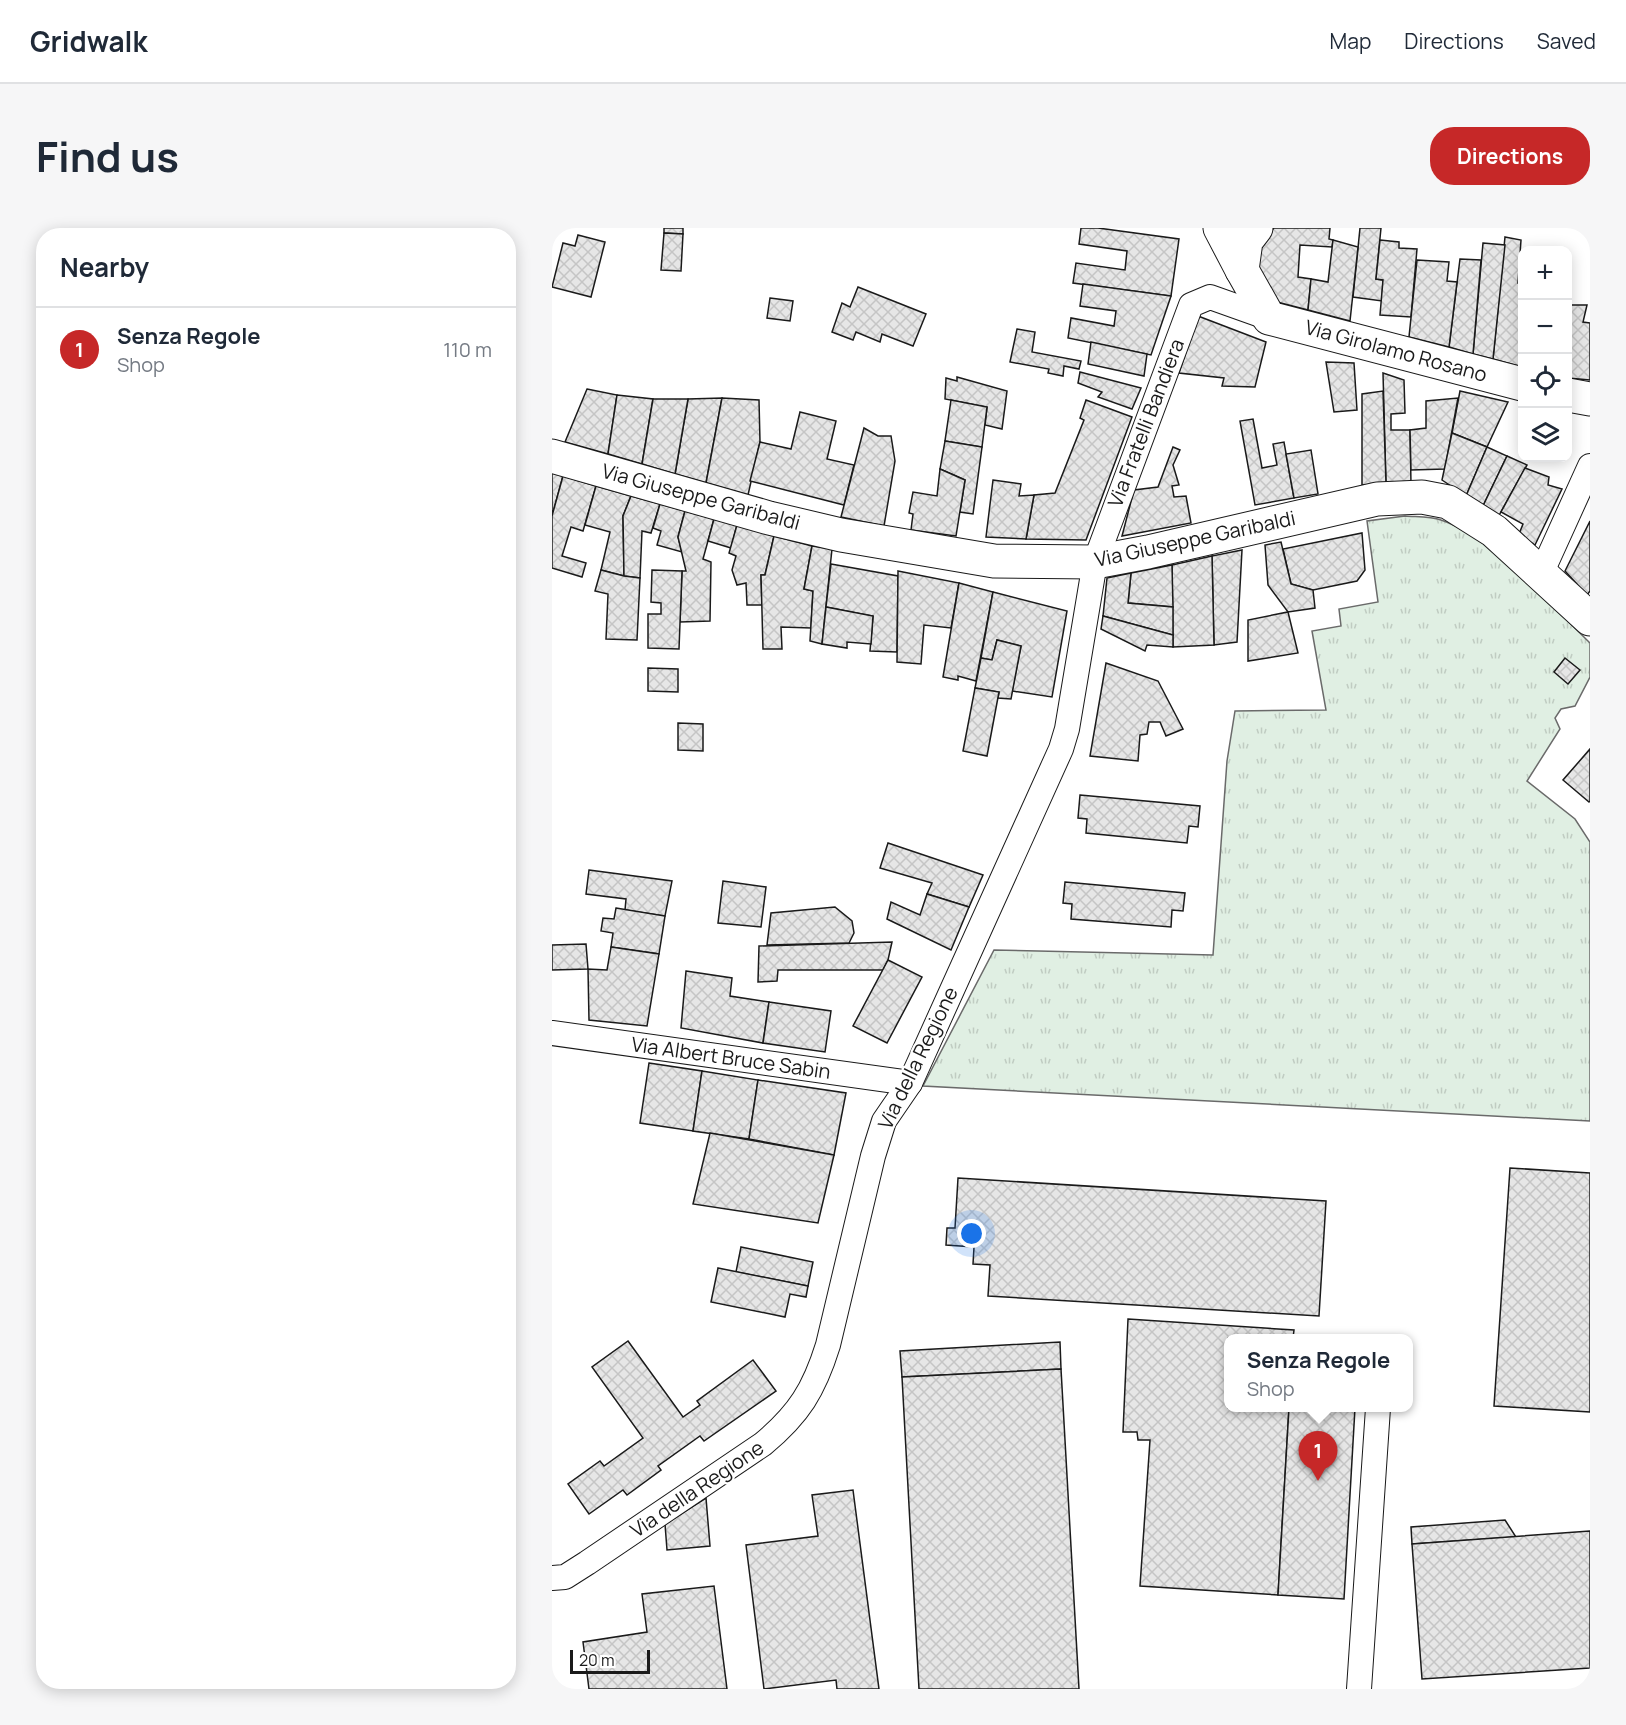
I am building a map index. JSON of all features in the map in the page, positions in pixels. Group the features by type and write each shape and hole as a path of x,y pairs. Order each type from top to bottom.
{"main road":[{"path":"1220,228 1269,318"},
{"path":"1242,270 1246,241 1256,228"},
{"name":"Via Girolamo Rosano","path":"1269,318 1518,383"},
{"path":"1572,396 1590,399"},
{"name":"Via Giuseppe Garibaldi","path":"552,456 769,518 841,535 994,561 1095,562 1377,499 1422,497 1448,502 1494,531 1590,619"}],"street":[{"name":"Via Girolamo Rosano","path":"1210,297 1269,318"},
{"name":"Via Fratelli Bandiera","path":"1095,562 1191,305 1210,297"},
{"path":"1541,574 1590,466"},
{"name":"Via della Regione","path":"552,1578 565,1577 763,1444 787,1425 806,1398 819,1373 828,1346 873,1156 884,1121 910,1083 1061,749 1095,562"},
{"name":"Via Albert Bruce Sabin","path":"552,1033 910,1083"},
{"path":"1359,1689 1378,1412"}],"green space":[{"path":"1405,516 1441,520 1460,528 1480,541 1520,574 1590,643 1590,677 1575,706 1561,709 1555,718 1560,729 1527,781 1575,819 1590,842 1590,1121 923,1086 994,950 1213,955 1227,761 1235,711 1326,710 1312,631 1341,626 1339,609 1378,602 1367,521"}],"building":[{"path":"664,228 683,228 683,234 664,233"},
{"path":"1081,228 1098,228 1179,239 1171,296 1073,283 1076,263 1125,270 1127,251 1079,244"},
{"path":"1274,228 1330,228 1329,239 1333,240 1332,247 1300,245 1298,277 1311,279 1308,310 1277,302 1254,271 1256,246"},
{"path":"1360,228 1381,228 1376,279 1383,280 1382,301 1353,297"},
{"path":"664,233 683,234 681,271 661,270"},
{"path":"578,235 605,242 591,297 552,287 563,243 575,246"},
{"path":"1505,237 1521,240 1521,246 1518,246 1518,366 1493,359"},
{"path":"1333,240 1358,247 1350,321 1308,310 1311,279 1328,282"},
{"path":"1380,240 1399,242 1399,248 1417,249 1411,317 1380,315 1383,280 1376,279"},
{"path":"1483,243 1505,245 1493,359 1473,354"},
{"path":"1460,259 1481,260 1473,354 1449,347"},
{"path":"1417,260 1449,262 1447,281 1457,282 1449,347 1409,337"},
{"path":"1083,284 1171,296 1151,355 1068,338 1071,318 1114,326 1116,311 1080,306"},
{"path":"858,287 926,314 913,346 882,334 880,342 856,332 853,340 832,332 842,303 850,307"},
{"path":"770,298 793,301 790,321 767,318"},
{"path":"1572,305 1587,305 1583,322 1590,323 1590,380 1572,378"},
{"path":"1198,316 1266,342 1255,387 1222,386 1224,378 1179,373"},
{"path":"1017,329 1035,332 1032,352 1081,361 1079,369 1064,366 1063,376 1048,373 1049,369 1010,362"},
{"path":"1091,342 1147,354 1144,376 1088,364"},
{"path":"1326,362 1354,363 1357,410 1334,412"},
{"path":"1080,372 1141,388 1132,409 1098,397 1102,392 1078,383"},
{"path":"1383,373 1404,380 1405,413 1391,414 1391,430 1410,430 1411,484 1386,484"},
{"path":"957,377 1007,391 1002,429 985,425 987,407 945,399 946,378 957,381"},
{"path":"587,389 617,395 608,454 565,442"},
{"path":"1383,391 1386,484 1362,485 1362,394"},
{"path":"1460,391 1508,402 1487,447 1452,433"},
{"path":"617,395 653,399 642,464 608,454"},
{"path":"722,398 706,483 675,474 688,399"},
{"path":"722,398 759,400 760,442 748,495 706,483"},
{"path":"1458,398 1445,469 1411,470 1410,430 1426,428 1426,401"},
{"path":"653,399 688,399 675,474 642,464"},
{"path":"951,400 987,407 982,447 945,441"},
{"path":"1086,400 1132,417 1086,540 1026,539 1034,495 1055,493 1084,420 1080,418"},
{"path":"800,412 836,421 827,459 854,465 844,505 750,481 760,442 791,449"},
{"path":"1253,419 1262,468 1277,465 1273,444 1284,442 1294,498 1255,505 1240,421"},
{"path":"864,428 878,436 891,436 895,461 884,526 841,517"},
{"path":"1452,433 1487,447 1466,496 1442,480"},
{"path":"945,441 982,447 973,514 960,512 965,480 940,469"},
{"path":"1173,447 1180,450 1173,465 1179,485 1172,486 1174,497 1186,496 1191,523 1122,536 1134,490 1158,487"},
{"path":"1487,447 1507,456 1482,508 1466,496"},
{"path":"1311,450 1318,494 1294,498 1286,454"},
{"path":"1507,456 1527,465 1497,519 1482,508"},
{"path":"1525,468 1549,477 1548,485 1562,489 1535,545 1519,534 1523,524 1501,512"},
{"path":"940,469 965,480 956,536 911,530 913,514 909,513 913,492 937,496"},
{"path":"552,473 563,476 552,516"},
{"path":"563,476 596,486 583,531 571,527 562,556 586,563 582,577 552,568 552,516"},
{"path":"993,480 1021,484 1019,496 1034,495 1026,539 986,537"},
{"path":"596,486 631,496 623,516 624,576 601,570 610,532 585,525"},
{"path":"631,496 660,504 651,533 642,531 640,578 624,576 623,516"},
{"path":"660,504 685,511 678,537 682,552 657,545 661,531 653,528"},
{"path":"685,511 714,519 703,559 711,562 710,621 680,622 682,571 686,571 678,537"},
{"path":"714,519 737,525 731,548 708,541"},
{"path":"1590,521 1590,591 1587,595 1565,571"},
{"path":"737,525 774,536 765,575 761,575 762,605 747,605 746,583 737,585 732,570 736,556 729,553"},
{"path":"1362,533 1365,570 1357,581 1313,590 1291,584 1283,549"},
{"path":"774,536 812,546 804,589 813,591 811,628 781,627 782,649 763,649 761,575 765,575"},
{"path":"1281,542 1291,584 1313,590 1315,608 1288,612 1268,585 1265,545"},
{"path":"812,546 832,549 822,644 810,641 813,591 804,589"},
{"path":"1242,550 1237,642 1214,645 1212,556"},
{"path":"1212,556 1214,645 1173,647 1172,565"},
{"path":"831,564 898,576 897,652 870,651 873,616 826,607"},
{"path":"1172,565 1173,607 1128,603 1131,573"},
{"path":"601,570 640,578 637,640 606,639 608,594 595,591"},
{"path":"652,570 682,571 679,649 648,648 648,614 661,614 661,603 651,602"},
{"path":"898,571 959,583 951,628 924,625 921,664 897,662"},
{"path":"1131,573 1128,603 1173,607 1173,635 1103,616 1107,578"},
{"path":"959,583 993,592 976,681 958,676 958,680 943,677"},
{"path":"993,592 1067,611 1052,697 1012,691 1021,646 997,640 992,660 981,658"},
{"path":"826,607 873,616 871,644 847,642 847,648 822,644"},
{"path":"1288,612 1298,653 1248,661 1248,620"},
{"path":"1103,616 1173,635 1173,647 1147,645 1145,651 1101,629"},
{"path":"997,640 1021,646 1011,699 998,698 999,692 975,688 981,658 992,660"},
{"path":"1565,658 1580,670 1568,684 1554,672"},
{"path":"1106,663 1158,681 1183,729 1166,736 1160,722 1149,722 1147,734 1140,735 1138,761 1090,756"},
{"path":"648,668 678,669 678,692 648,691"},
{"path":"975,688 999,692 987,756 963,751"},
{"path":"678,723 703,724 703,751 678,750"},
{"path":"1590,749 1590,801 1589,802 1563,780"},
{"path":"1080,795 1200,806 1198,827 1189,826 1187,843 1086,833 1087,819 1078,818"},
{"path":"888,843 983,875 969,907 927,894 932,883 880,868"},
{"path":"589,870 672,881 665,916 625,910 626,899 586,894"},
{"path":"723,881 766,887 761,927 718,923"},
{"path":"1065,882 1185,893 1183,911 1172,910 1171,927 1071,919 1072,904 1063,903"},
{"path":"927,894 969,907 951,950 887,919 891,902 920,915"},
{"path":"835,907 852,921 854,933 849,943 767,945 771,913"},
{"path":"616,908 665,916 659,954 611,947 613,933 601,931 603,918 614,919"},
{"path":"892,942 883,970 778,970 777,981 758,982 759,946"},
{"path":"586,944 588,969 552,970 552,945"},
{"path":"611,947 659,954 647,1026 589,1020 588,969 607,970"},
{"path":"888,960 922,977 887,1043 853,1026"},
{"path":"686,971 732,978 730,996 769,1002 763,1043 681,1028"},
{"path":"769,1002 831,1011 825,1052 763,1043"},
{"path":"649,1063 702,1071 693,1131 640,1123"},
{"path":"702,1071 758,1080 749,1139 693,1131"},
{"path":"758,1080 846,1093 834,1155 749,1139"},
{"path":"710,1133 834,1155 818,1223 693,1204"},
{"path":"1510,1168 1590,1173 1590,1412 1494,1406"},
{"path":"958,1178 1326,1201 1319,1316 988,1296 990,1265 973,1264 974,1247 946,1245 947,1228 955,1228"},
{"path":"741,1247 813,1262 808,1286 736,1272"},
{"path":"718,1268 808,1286 806,1297 790,1294 785,1317 711,1302"},
{"path":"1128,1319 1294,1330 1294,1334 1224,1334 1224,1412 1289,1412 1278,1595 1140,1586 1150,1440 1138,1440 1137,1432 1123,1432"},
{"path":"628,1341 683,1417 700,1405 697,1401 753,1360 776,1391 704,1441 700,1436 658,1466 661,1470 627,1495 623,1490 589,1514 568,1484 600,1461 604,1466 643,1438 592,1367"},
{"path":"1060,1342 1061,1369 902,1377 900,1351"},
{"path":"1061,1369 1079,1689 919,1689 902,1377"},
{"path":"1289,1412 1355,1412 1344,1599 1278,1595"},
{"path":"853,1490 879,1689 837,1689 836,1680 764,1689 746,1545 818,1536 812,1495"},
{"path":"706,1498 710,1546 667,1550 665,1524"},
{"path":"1505,1520 1516,1537 1412,1544 1411,1527"},
{"path":"1590,1531 1590,1668 1422,1679 1412,1544"},
{"path":"714,1586 727,1689 589,1689 583,1642 647,1632 642,1594"}],"place":[{"name":"Senza Regole","path":"1318,1481"}]}
